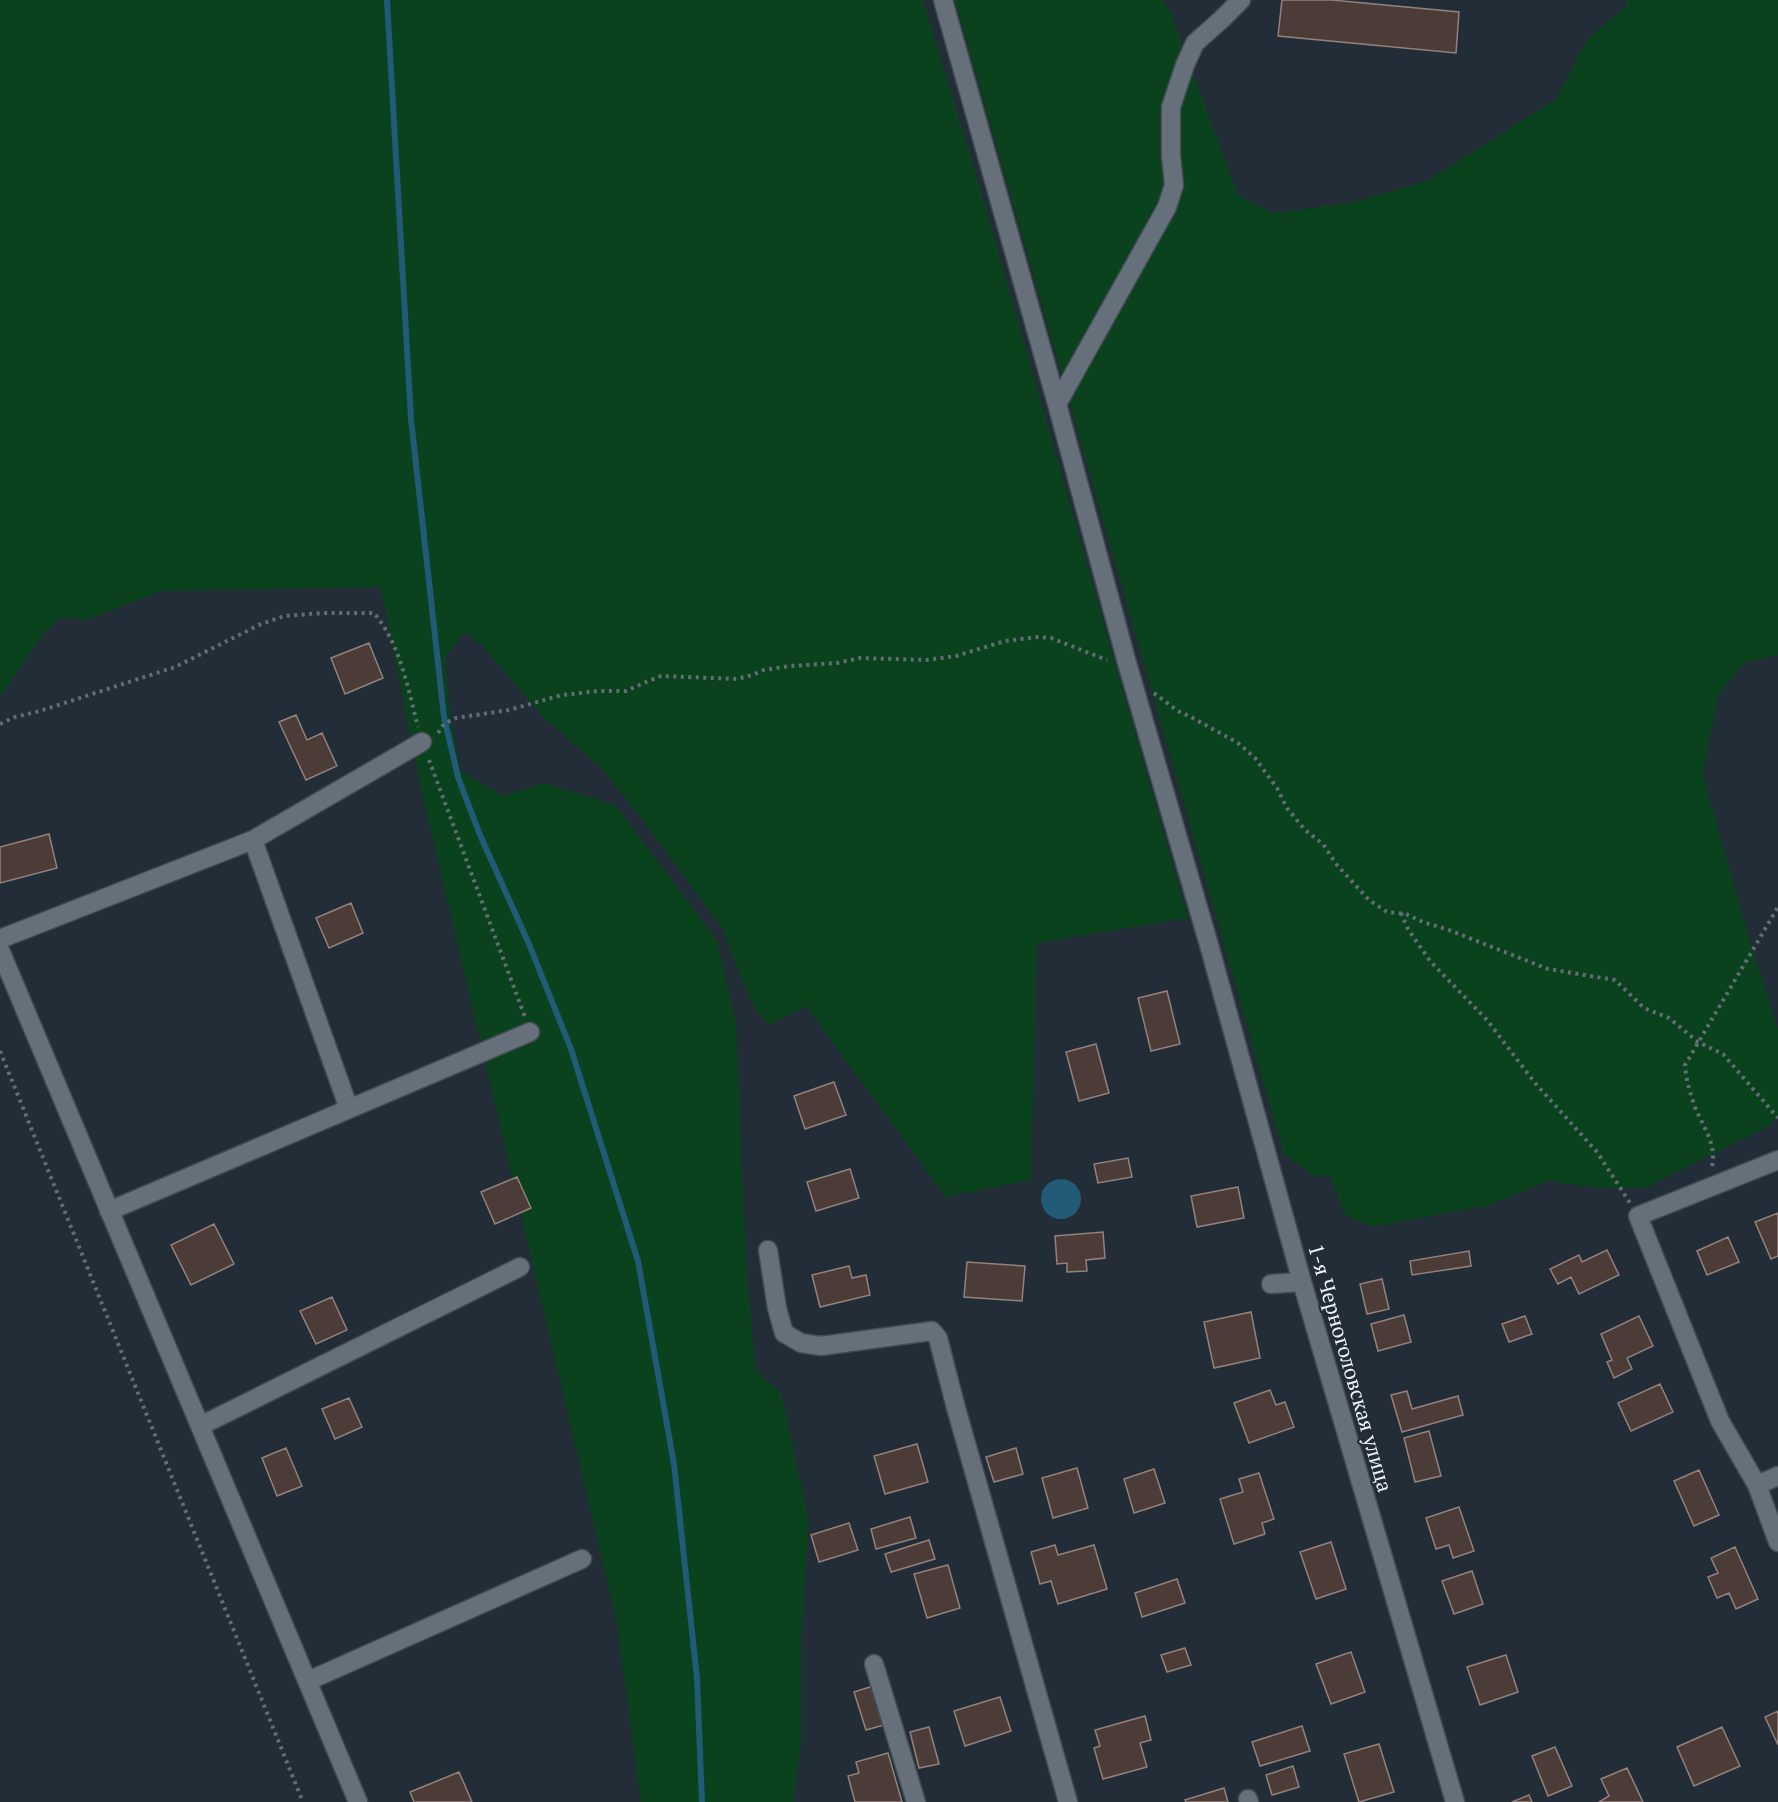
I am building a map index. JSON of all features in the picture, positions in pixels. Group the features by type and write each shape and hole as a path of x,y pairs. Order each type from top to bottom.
{"street":[{"name":"1-я Черноголовская улица","path":"943,0 1057,404 1126,663 1209,945 1302,1282 1455,1802"},
{"path":"1057,404 1167,207 1174,185 1171,156 1171,107 1195,43 1241,0"},
{"path":"0,939 253,840 422,742"},
{"path":"253,840 349,1108"},
{"path":"0,950 358,1802"},
{"path":"109,1211 530,1032"},
{"path":"1778,1160 1638,1216 1720,1421 1757,1485 1778,1542"},
{"path":"768,1250 777,1308 784,1333 801,1343 821,1346 932,1331 938,1338 1068,1802"},
{"path":"200,1426 520,1267"},
{"path":"1271,1284 1302,1282"},
{"path":"1757,1485 1778,1476"},
{"path":"308,1681 582,1559"},
{"path":"874,1664 916,1802"}],"path":[{"path":"0,724 15,717 175,667 259,625 284,616 374,613 383,624 399,659 422,742 530,1032"},
{"path":"422,742 429,740 444,724 456,718 510,710 561,695 626,691 662,676 737,679 764,670 837,663 860,658 926,660 956,656 1005,641 1038,638 1051,638 1104,659 1126,663"},
{"path":"1150,691 1178,711 1238,743 1255,758 1277,788 1287,808 1305,830 1323,844 1336,865 1370,900 1387,912 1406,914 1548,969 1615,980 1644,1008 1669,1018 1698,1042 1723,1054 1778,1118"},
{"path":"1705,1190 1713,1162 1712,1142 1696,1109 1686,1079 1685,1065 1778,907"},
{"path":"1401,913 1408,929 1430,961 1487,1020 1535,1083 1597,1152 1638,1216"},
{"path":"0,1051 303,1802"}],"green space":[{"path":"0,0 923,0 984,202 1188,918 1037,943 1031,1180 946,1197 806,1006 770,1025 755,1009 739,974 723,929 602,768 546,720 483,646 465,632 445,657 450,716 460,770 503,796 544,783 615,805 717,940 736,1023 746,1257 755,1369 782,1395 809,1522 801,1640 801,1745 793,1802 641,1802 617,1623 420,784 381,587 162,591 86,620 61,617 44,633 0,697"},
{"path":"955,0 1164,0 1174,21 1238,195 1273,213 1351,203 1427,181 1556,99 1587,40 1623,9 1628,0 1778,0 1778,655 1744,663 1718,696 1703,775 1747,931 1778,1030 1778,1115 1769,1126 1645,1188 1600,1188 1548,1181 1490,1205 1373,1227 1346,1216 1330,1176 1315,1176 1284,1155"}],"water":[{"path":"1061,1179 1075,1185 1081,1199 1075,1213 1061,1219 1047,1213 1041,1199 1047,1185"}],"building":[{"path":"1282,0 1332,0 1459,12 1456,53 1278,36"},
{"path":"369,643 383,678 345,694 331,658"},
{"path":"296,715 307,740 322,733 337,766 306,780 279,722"},
{"path":"49,834 57,868 0,883 0,847"},
{"path":"351,903 363,933 329,948 316,918"},
{"path":"1167,991 1180,1044 1151,1051 1138,998"},
{"path":"1096,1044 1109,1093 1079,1101 1066,1052"},
{"path":"834,1082 846,1115 805,1129 794,1096"},
{"path":"1128,1158 1132,1177 1098,1183 1094,1164"},
{"path":"850,1169 859,1198 816,1211 807,1182"},
{"path":"517,1177 531,1208 495,1224 481,1192"},
{"path":"1238,1187 1244,1218 1197,1227 1191,1196"},
{"path":"1778,1213 1778,1256 1771,1259 1755,1222"},
{"path":"214,1224 234,1264 191,1285 171,1245"},
{"path":"1103,1232 1105,1258 1086,1260 1087,1271 1067,1272 1067,1263 1057,1264 1055,1236"},
{"path":"1728,1237 1739,1262 1707,1275 1697,1251"},
{"path":"1607,1250 1619,1275 1579,1294 1571,1277 1558,1284 1550,1269 1579,1255 1582,1262"},
{"path":"1469,1251 1471,1266 1412,1275 1410,1261"},
{"path":"967,1262 1025,1266 1022,1301 964,1297"},
{"path":"849,1266 852,1278 866,1275 870,1295 820,1307 812,1275"},
{"path":"1382,1279 1389,1309 1367,1314 1360,1284"},
{"path":"332,1297 347,1330 316,1344 300,1311"},
{"path":"1251,1312 1260,1358 1214,1368 1204,1322"},
{"path":"1404,1315 1411,1342 1378,1351 1371,1324"},
{"path":"1525,1316 1532,1334 1509,1342 1502,1324"},
{"path":"1639,1316 1653,1346 1627,1358 1632,1369 1614,1378 1607,1362 1612,1360 1601,1334"},
{"path":"1660,1384 1673,1412 1631,1431 1618,1403"},
{"path":"1270,1390 1276,1405 1285,1402 1294,1427 1249,1443 1234,1403"},
{"path":"1407,1391 1412,1409 1458,1396 1463,1415 1402,1432 1391,1395"},
{"path":"349,1398 362,1427 335,1439 322,1409"},
{"path":"1429,1431 1441,1476 1415,1482 1404,1438"},
{"path":"917,1444 928,1482 885,1494 874,1456"},
{"path":"286,1448 302,1486 277,1496 262,1458"},
{"path":"1016,1448 1023,1474 994,1482 986,1457"},
{"path":"1077,1468 1088,1508 1053,1518 1042,1478"},
{"path":"1154,1469 1165,1503 1134,1513 1124,1479"},
{"path":"1699,1470 1719,1515 1694,1526 1674,1481"},
{"path":"1259,1473 1274,1519 1262,1523 1265,1534 1234,1544 1220,1499 1243,1492 1239,1479"},
{"path":"1459,1507 1474,1551 1453,1558 1449,1545 1436,1549 1426,1518"},
{"path":"910,1517 916,1538 876,1549 871,1529"},
{"path":"849,1523 858,1550 819,1562 811,1535"},
{"path":"929,1540 935,1559 891,1572 885,1554"},
{"path":"1331,1542 1346,1589 1316,1599 1300,1552"},
{"path":"1055,1545 1058,1555 1094,1545 1107,1589 1058,1604 1051,1581 1040,1584 1031,1552"},
{"path":"1735,1547 1758,1599 1736,1609 1729,1593 1717,1598 1708,1577 1718,1573 1711,1558"},
{"path":"948,1565 960,1608 927,1618 914,1574"},
{"path":"1472,1571 1483,1604 1454,1614 1442,1581"},
{"path":"1177,1579 1185,1603 1142,1617 1135,1593"},
{"path":"1185,1648 1191,1665 1167,1672 1161,1655"},
{"path":"1351,1652 1365,1692 1331,1704 1316,1664"},
{"path":"1506,1655 1518,1692 1480,1705 1467,1667"},
{"path":"873,1686 884,1725 866,1730 854,1692"},
{"path":"1000,1697 1011,1731 965,1746 954,1711"},
{"path":"1778,1711 1778,1745 1765,1717"},
{"path":"1145,1716 1151,1740 1140,1743 1147,1767 1103,1779 1094,1748 1100,1746 1095,1730"},
{"path":"1302,1726 1310,1751 1260,1766 1252,1742"},
{"path":"929,1727 939,1764 919,1768 910,1732"},
{"path":"1722,1727 1740,1766 1694,1786 1677,1747"},
{"path":"1379,1744 1394,1792 1359,1802 1344,1754"},
{"path":"1555,1747 1572,1786 1548,1796 1532,1756"},
{"path":"888,1753 902,1802 855,1802 848,1776 859,1773 856,1762"},
{"path":"1293,1766 1299,1787 1272,1795 1266,1775"},
{"path":"1627,1768 1643,1802 1599,1802 1609,1796 1601,1779"},
{"path":"459,1772 472,1802 414,1802 410,1792"},
{"path":"1224,1788 1228,1802 1186,1802 1185,1800"},
{"path":"1529,1795 1532,1802 1512,1802"}],"waterway":[{"path":"387,0 411,419 444,717 458,777 480,835 529,944 571,1049 638,1261 674,1464 697,1678 702,1802"}]}
